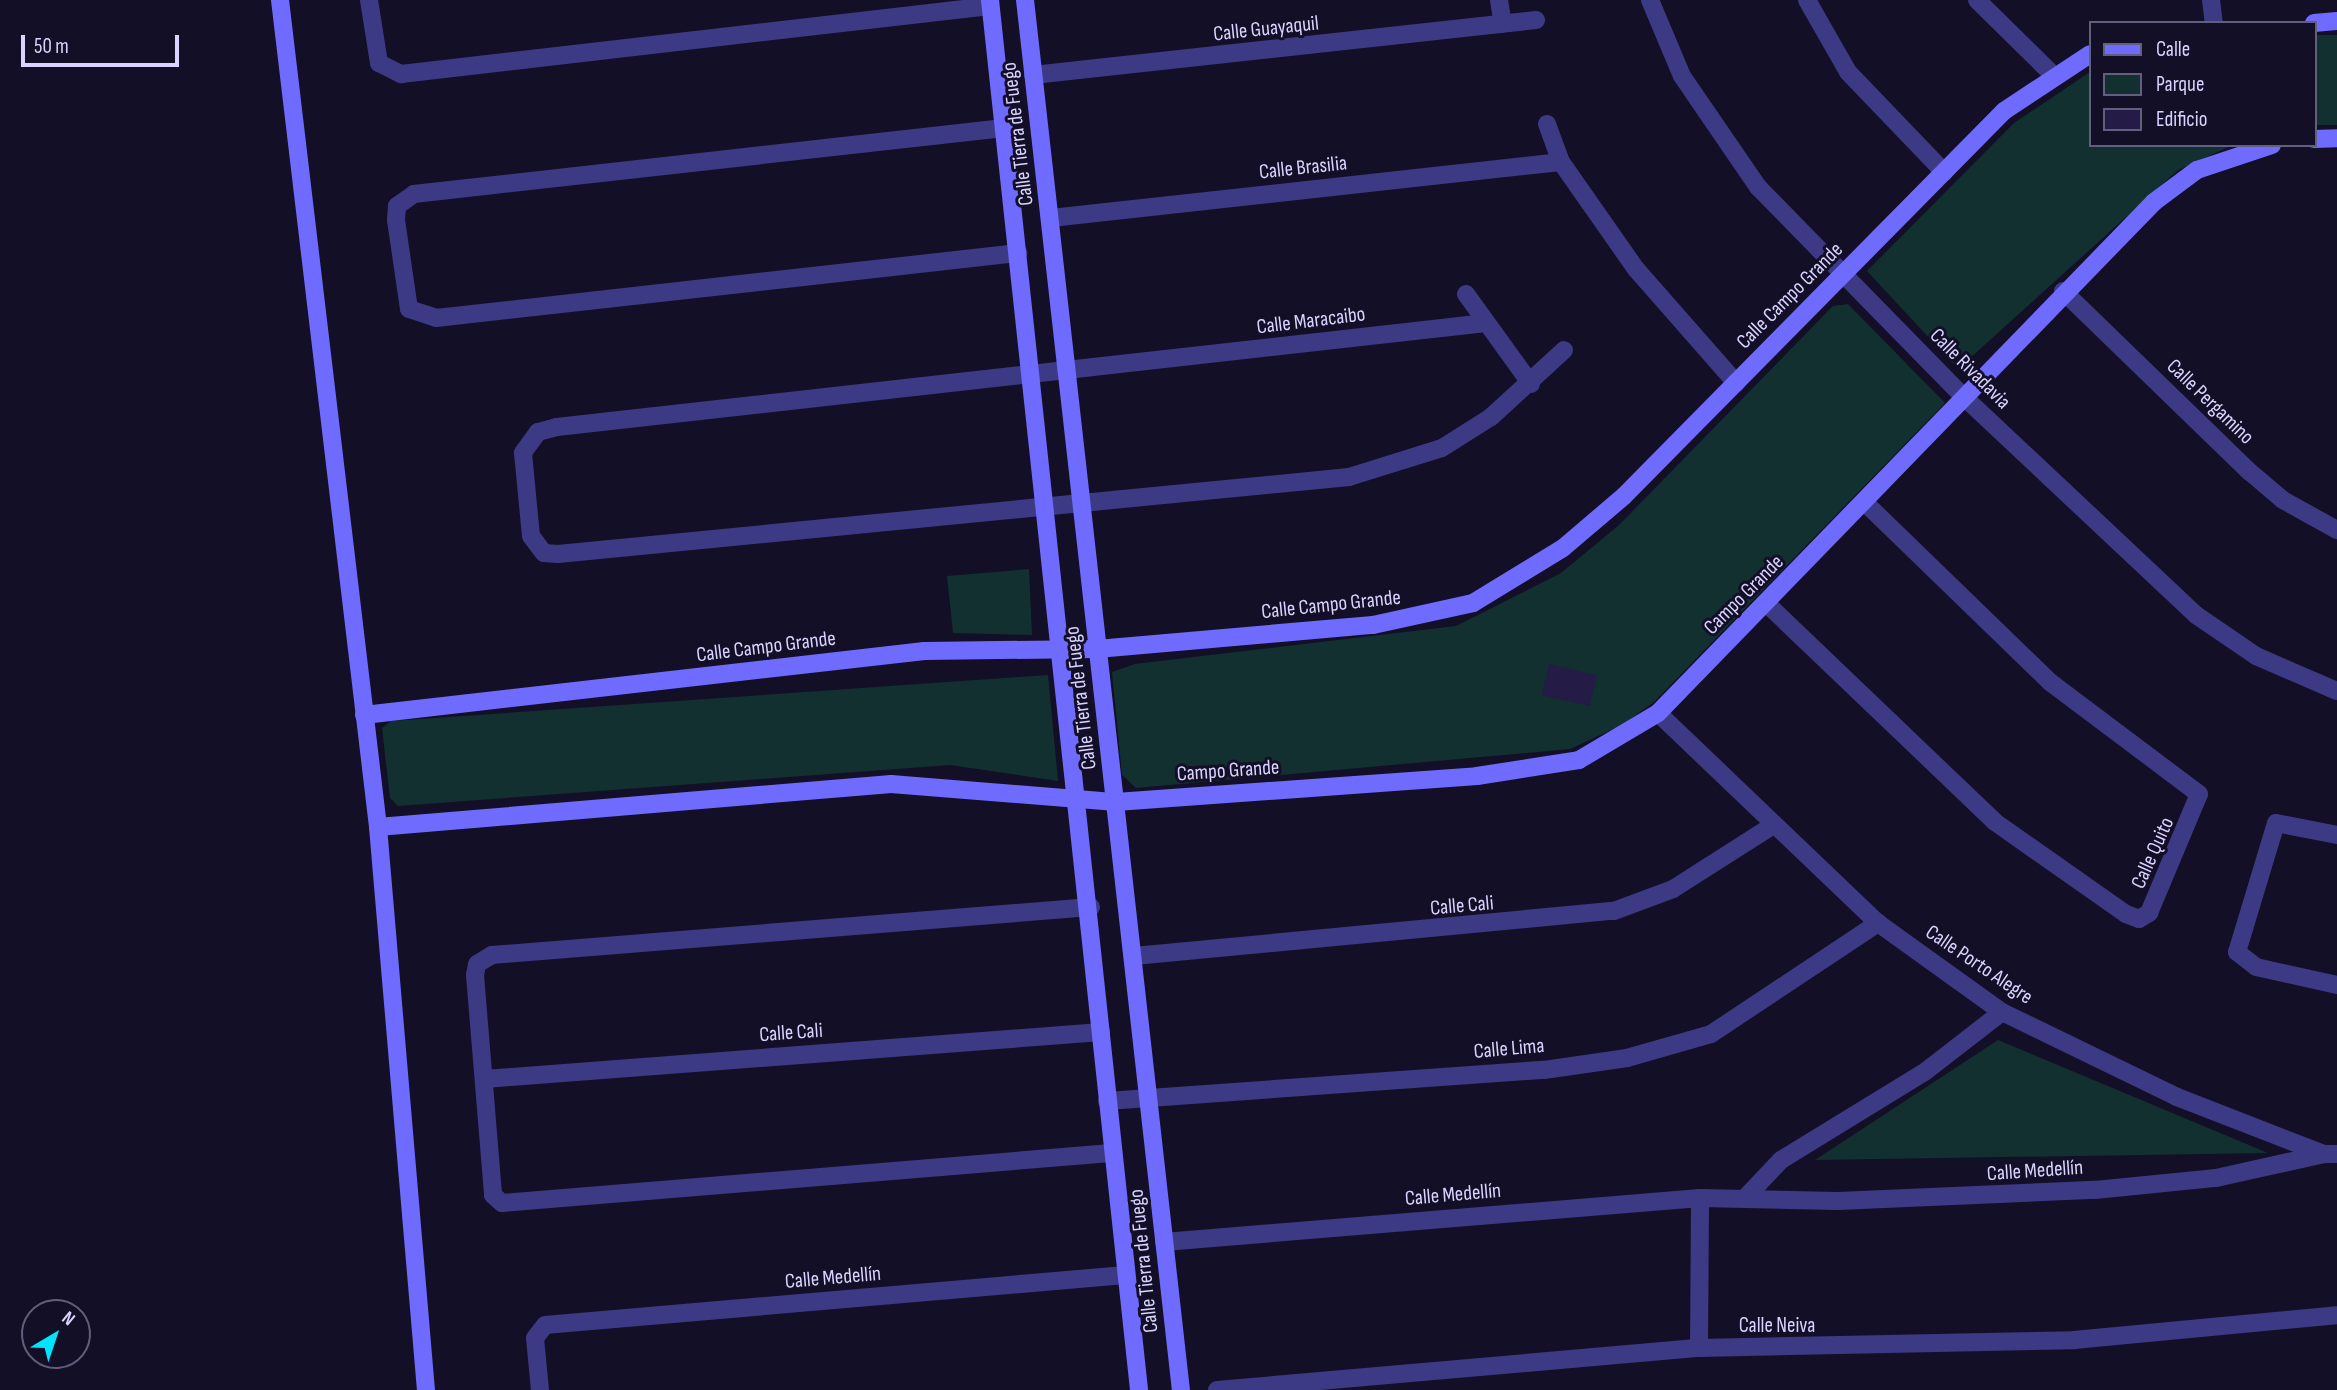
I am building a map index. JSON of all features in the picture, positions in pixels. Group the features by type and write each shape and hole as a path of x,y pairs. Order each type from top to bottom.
{"street":[{"path":"280,0 378,827 426,1390"},
{"path":"369,0 379,63 401,74 990,3"},
{"name":"Calle Tierra de Fuego","path":"1025,0 1181,1390"},
{"path":"1499,0 1503,24"},
{"name":"Calle Rivadavia","path":"1650,0 1682,76 1713,126 1758,187 1964,397 2196,615 2256,656 2337,691"},
{"path":"1807,0 1847,72 1944,172"},
{"path":"1977,0 2052,74"},
{"path":"2211,0 2214,21"},
{"name":"Calle Tierra de Fuego","path":"990,3 1018,253 1028,377 1091,906 1111,1153 1139,1390"},
{"name":"Calle Guayaquil","path":"1033,75 1536,20"},
{"path":"2316,23 2337,21"},
{"name":"Calle Campo Grande","path":"364,715 924,651 1097,649 1373,625 1473,603 1563,548 1624,496 1944,172 2052,74 2088,55"},
{"path":"1547,124 1561,162 1636,269 1736,383"},
{"path":"1004,128 414,194 397,206 397,232 409,309 436,318 1018,253"},
{"path":"2316,139 2337,138"},
{"name":"Campo Grande","path":"1116,802 1533,769 1579,760 1658,713 1866,504 2063,291 2154,202 2197,170 2266,147"},
{"name":"Calle Brasilia","path":"1051,219 1561,162"},
{"name":"Calle Pergamino","path":"2063,291 2250,472 2283,500 2337,530"},
{"path":"1466,294 1531,384"},
{"name":"Calle Maracaibo","path":"1083,506 1043,506 558,554 544,553 531,536 523,453 538,432 1486,323"},
{"path":"1083,506 1349,477 1394,466 1442,448 1531,384 1564,350"},
{"name":"Calle Quito","path":"1767,604 1995,822 2126,914 2139,919 2149,913 2199,794 2050,682 1866,504"},
{"name":"Calle Porto Alegre","path":"1658,713 1772,826 1878,923 2003,1012 2177,1097 2330,1154"},
{"path":"378,827 891,785 1079,802 1116,802"},
{"path":"2337,835 2276,823 2237,952 2256,967 2337,985"},
{"name":"Calle Cali","path":"1134,956 1614,911 1673,889 1772,826"},
{"path":"1091,906 484,957 475,975 493,1195 502,1203 1111,1153"},
{"name":"Calle Lima","path":"1107,1101 1544,1070 1627,1058 1711,1034 1878,923"},
{"path":"1746,1197 1780,1160 1926,1071 2003,1012"},
{"name":"Calle Cali","path":"485,1079 1101,1032"},
{"name":"Calle Medellín","path":"1164,1242 1700,1198 1746,1197 1838,1202 2095,1190 2216,1178 2330,1154"},
{"path":"1699,1348 1700,1198"},
{"name":"Calle Medellín","path":"540,1390 535,1338 545,1325 1125,1275"},
{"name":"Calle Neiva","path":"1217,1390 1699,1348 2074,1340 2337,1315"}],"green space":[{"path":"2316,35 2337,35 2337,125 2316,125"},
{"path":"2088,73 2088,147 2229,147 2178,170 1958,369 1867,271 2014,123"},
{"path":"1848,304 1945,403 1654,702 1622,725 1570,749 1136,788 1122,775 1112,672 1135,664 1456,626 1561,573 1619,525 1833,306"},
{"path":"1029,569 1032,635 953,633 947,576"},
{"path":"1048,675 1058,781 950,765 398,806 390,798 382,728 391,721"},
{"path":"1998,1040 2268,1153 1815,1160"}],"building":[{"path":"1549,664 1597,675 1590,706 1542,695"}]}
